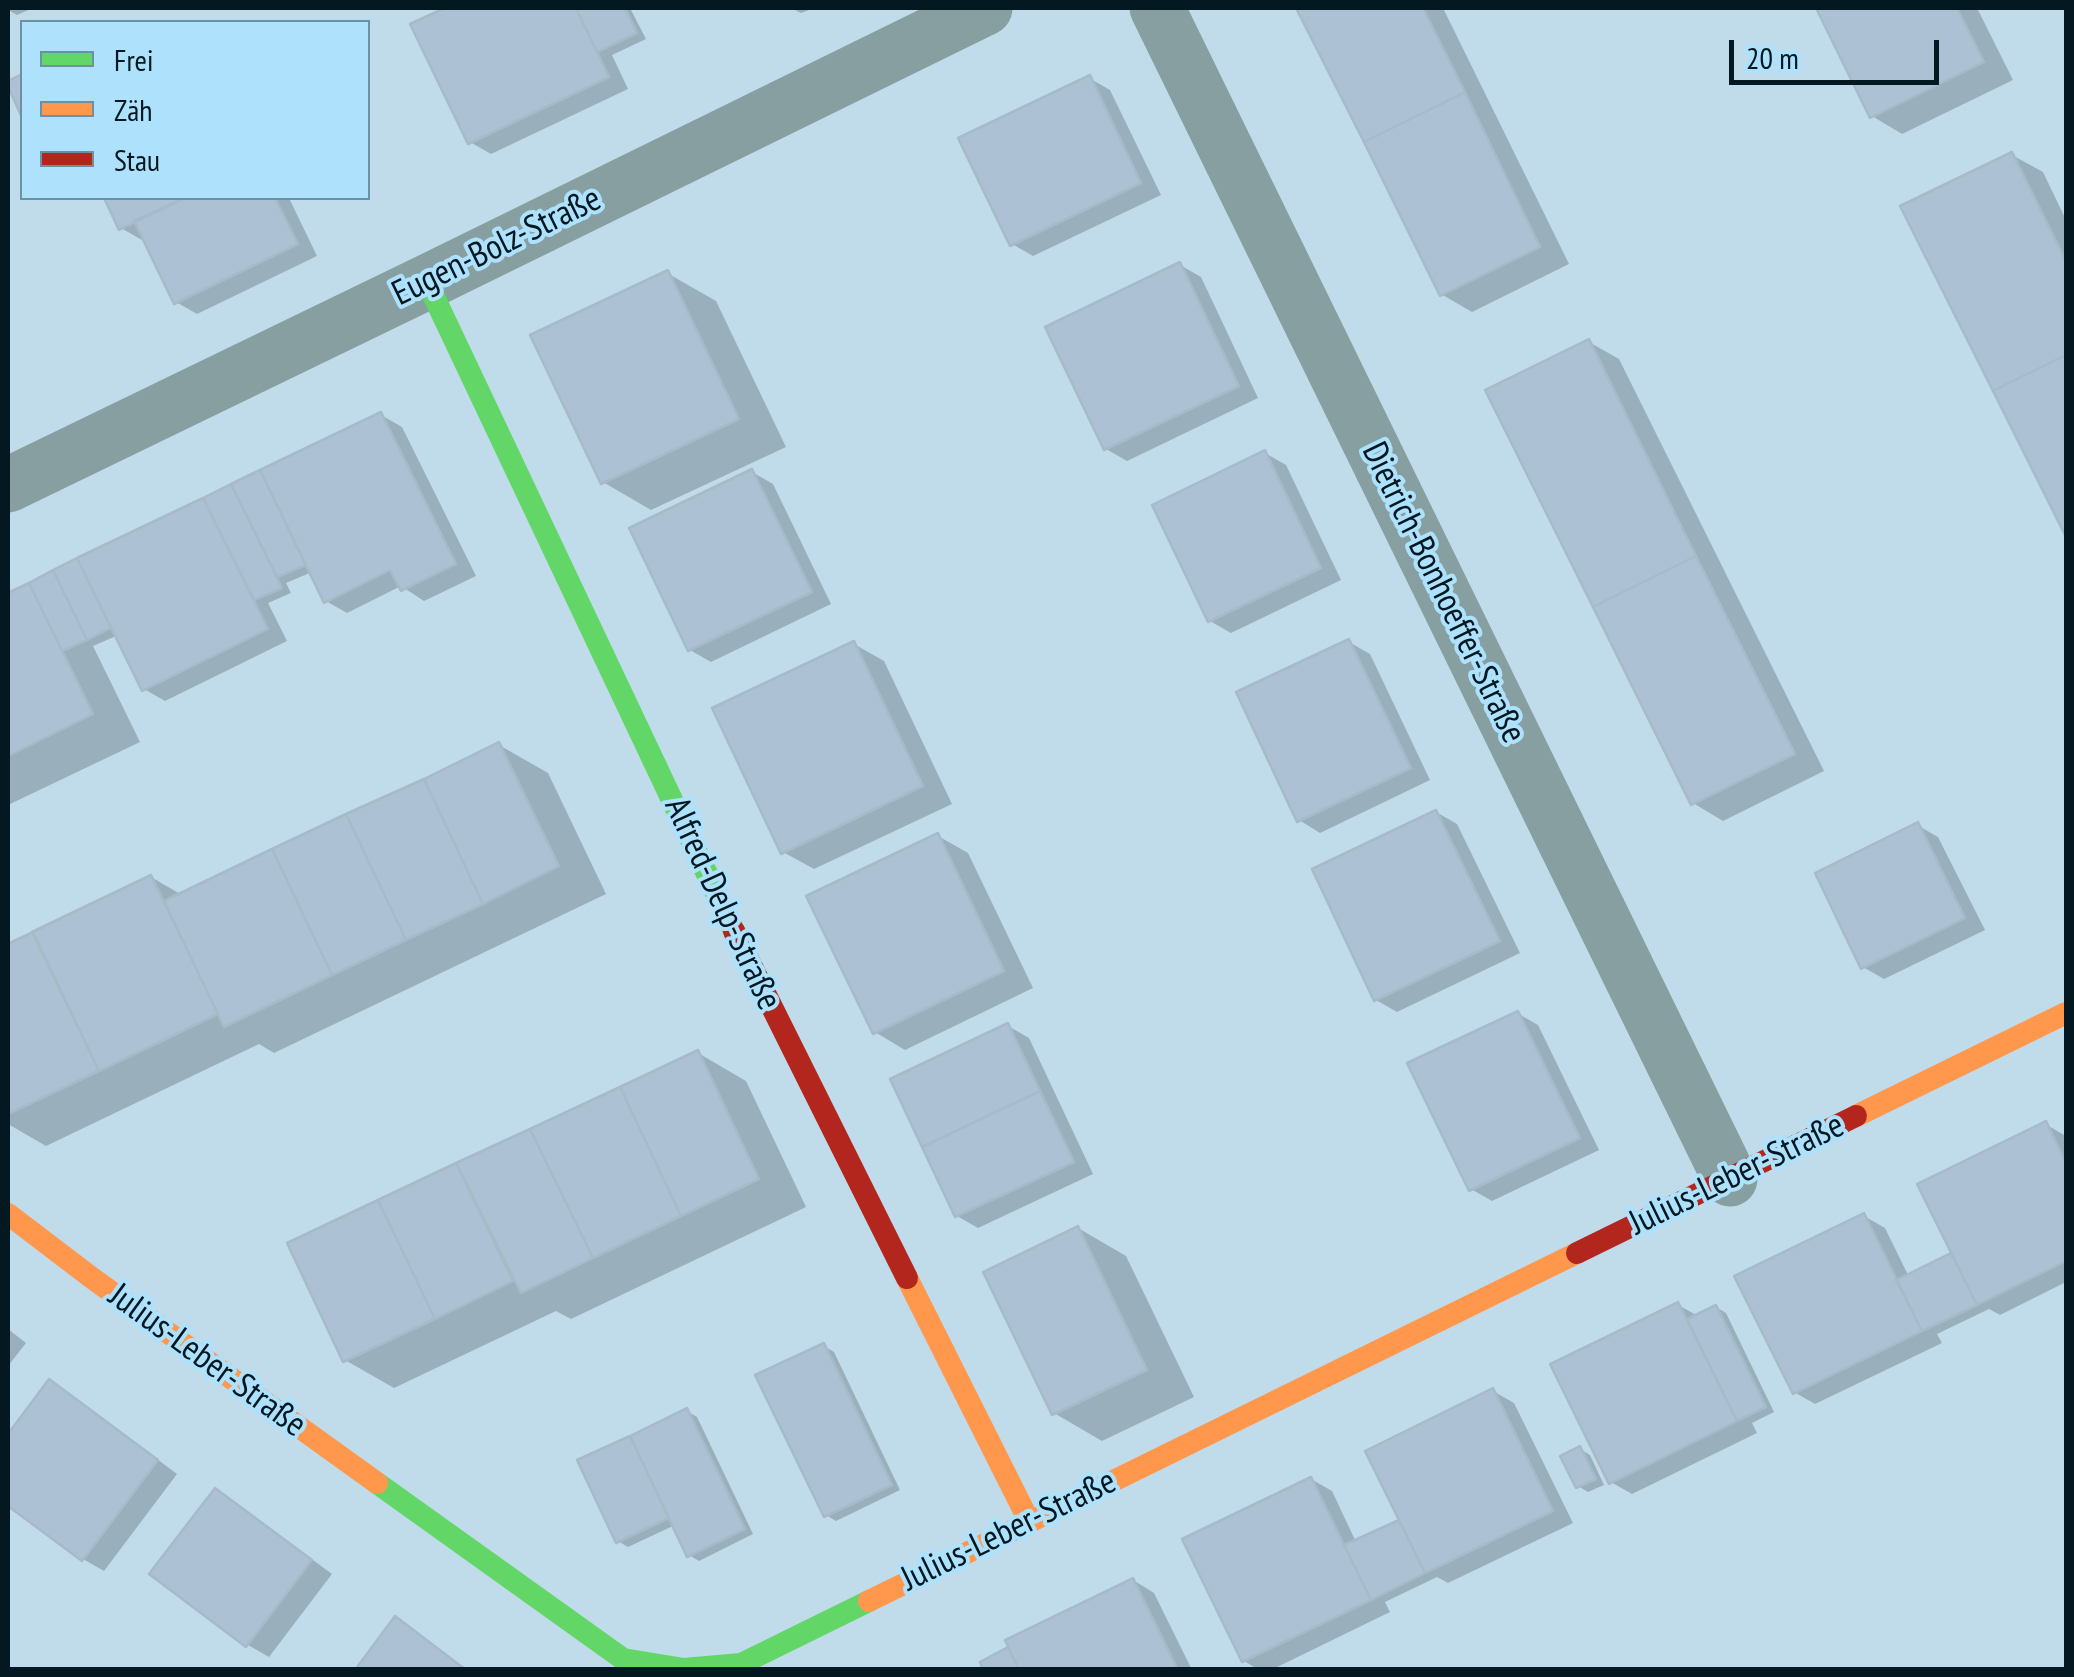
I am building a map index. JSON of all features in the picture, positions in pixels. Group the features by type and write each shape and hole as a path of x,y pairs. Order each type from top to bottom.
{"street":[{"name":"Eugen-Bolz-Straße","path":"8,485 985,8"},
{"name":"Dietrich-Bonhoeffer-Straße","path":"1157,8 1730,1179"},
{"name":"Alfred-Delp-Straße","path":"428,282 753,972 1029,1521"},
{"name":"Julius-Leber-Straße","path":"8,1214 623,1659 684,1670 741,1664 2066,1013"}],"building":[{"path":"445,8 576,8 609,77 468,144 410,24"},
{"path":"576,8 625,8 637,33 597,52"},
{"path":"1296,8 1423,8 1465,92 1364,142"},
{"path":"1816,8 1957,8 1984,62 1870,118"},
{"path":"20,75 20,113 8,86 8,81"},
{"path":"1090,75 1141,183 1010,246 958,138"},
{"path":"1465,92 1540,247 1440,296 1364,142"},
{"path":"2012,152 2066,261 2066,355 1993,391 1900,206"},
{"path":"105,200 181,200 119,230"},
{"path":"181,200 276,200 298,244 174,304 134,221"},
{"path":"1180,262 1239,386 1104,450 1045,327"},
{"path":"668,270 739,419 601,484 530,335"},
{"path":"1589,339 1696,556 1593,607 1485,390"},
{"path":"2066,355 2066,537 1993,391"},
{"path":"381,412 456,564 401,591 390,570 324,603 260,470"},
{"path":"1265,450 1321,568 1208,622 1152,505"},
{"path":"752,469 812,592 688,651 629,528"},
{"path":"260,470 306,565 277,577 231,484"},
{"path":"231,484 282,588 254,600 203,498"},
{"path":"203,498 268,629 142,691 77,558"},
{"path":"1696,556 1795,754 1691,805 1593,607"},
{"path":"77,558 111,628 87,640 53,570"},
{"path":"53,570 87,640 62,651 29,583"},
{"path":"29,583 93,714 8,756 8,593"},
{"path":"1349,639 1411,768 1297,822 1236,692"},
{"path":"854,641 923,786 781,854 712,708"},
{"path":"499,742 559,866 483,904 424,779"},
{"path":"424,779 483,904 406,940 346,814"},
{"path":"1436,810 1500,941 1374,1001 1312,869"},
{"path":"346,814 406,940 332,975 272,849"},
{"path":"1918,822 1965,918 1861,969 1815,873"},
{"path":"938,833 1004,971 873,1034 806,896"},
{"path":"272,849 332,975 224,1027 164,901"},
{"path":"151,875 218,1014 99,1071 32,932"},
{"path":"33,932 99,1071 8,1114 8,944"},
{"path":"1518,1011 1580,1138 1469,1191 1407,1063"},
{"path":"1008,1023 1040,1091 922,1147 890,1079"},
{"path":"698,1050 759,1179 681,1216 620,1087"},
{"path":"620,1087 681,1216 593,1258 530,1129"},
{"path":"1040,1091 1074,1162 955,1217 922,1147"},
{"path":"2046,1121 2066,1163 2066,1261 1977,1305 1917,1184"},
{"path":"530,1129 593,1258 521,1293 456,1163"},
{"path":"456,1163 513,1281 435,1319 378,1200"},
{"path":"378,1200 435,1319 343,1362 287,1243"},
{"path":"1864,1213 1922,1331 1793,1394 1734,1276"},
{"path":"1078,1226 1147,1370 1052,1415 983,1272"},
{"path":"1951,1253 1977,1305 1922,1331 1896,1280"},
{"path":"1678,1302 1737,1421 1609,1484 1550,1364"},
{"path":"1716,1305 1766,1407 1737,1421 1687,1319"},
{"path":"824,1343 892,1485 824,1517 755,1375"},
{"path":"49,1379 158,1460 82,1561 8,1506 8,1434"},
{"path":"1493,1388 1553,1511 1425,1573 1365,1451"},
{"path":"687,1408 745,1529 687,1557 630,1436"},
{"path":"630,1436 669,1518 616,1543 577,1460"},
{"path":"1580,1446 1596,1479 1576,1488 1560,1456"},
{"path":"1311,1477 1371,1600 1242,1662 1182,1539"},
{"path":"215,1488 312,1560 246,1647 149,1574"},
{"path":"1399,1520 1425,1573 1371,1600 1344,1545"},
{"path":"1133,1578 1178,1670 1019,1670 1005,1640"},
{"path":"395,1616 466,1670 355,1670"},
{"path":"1008,1647 1019,1670 983,1670 980,1662"}],"traffic: fast":[{"path":"427,282 734,931"},
{"path":"377,1483 623,1659 684,1669 741,1664 869,1601"}],"traffic: slow":[{"path":"1856,1116 2066,1013"},
{"path":"8,1214 377,1483"},
{"path":"869,1601 1577,1253"},
{"path":"907,1278 1029,1521"}],"traffic: jam":[{"path":"734,931 907,1278"},
{"path":"1577,1253 1856,1116"}]}
